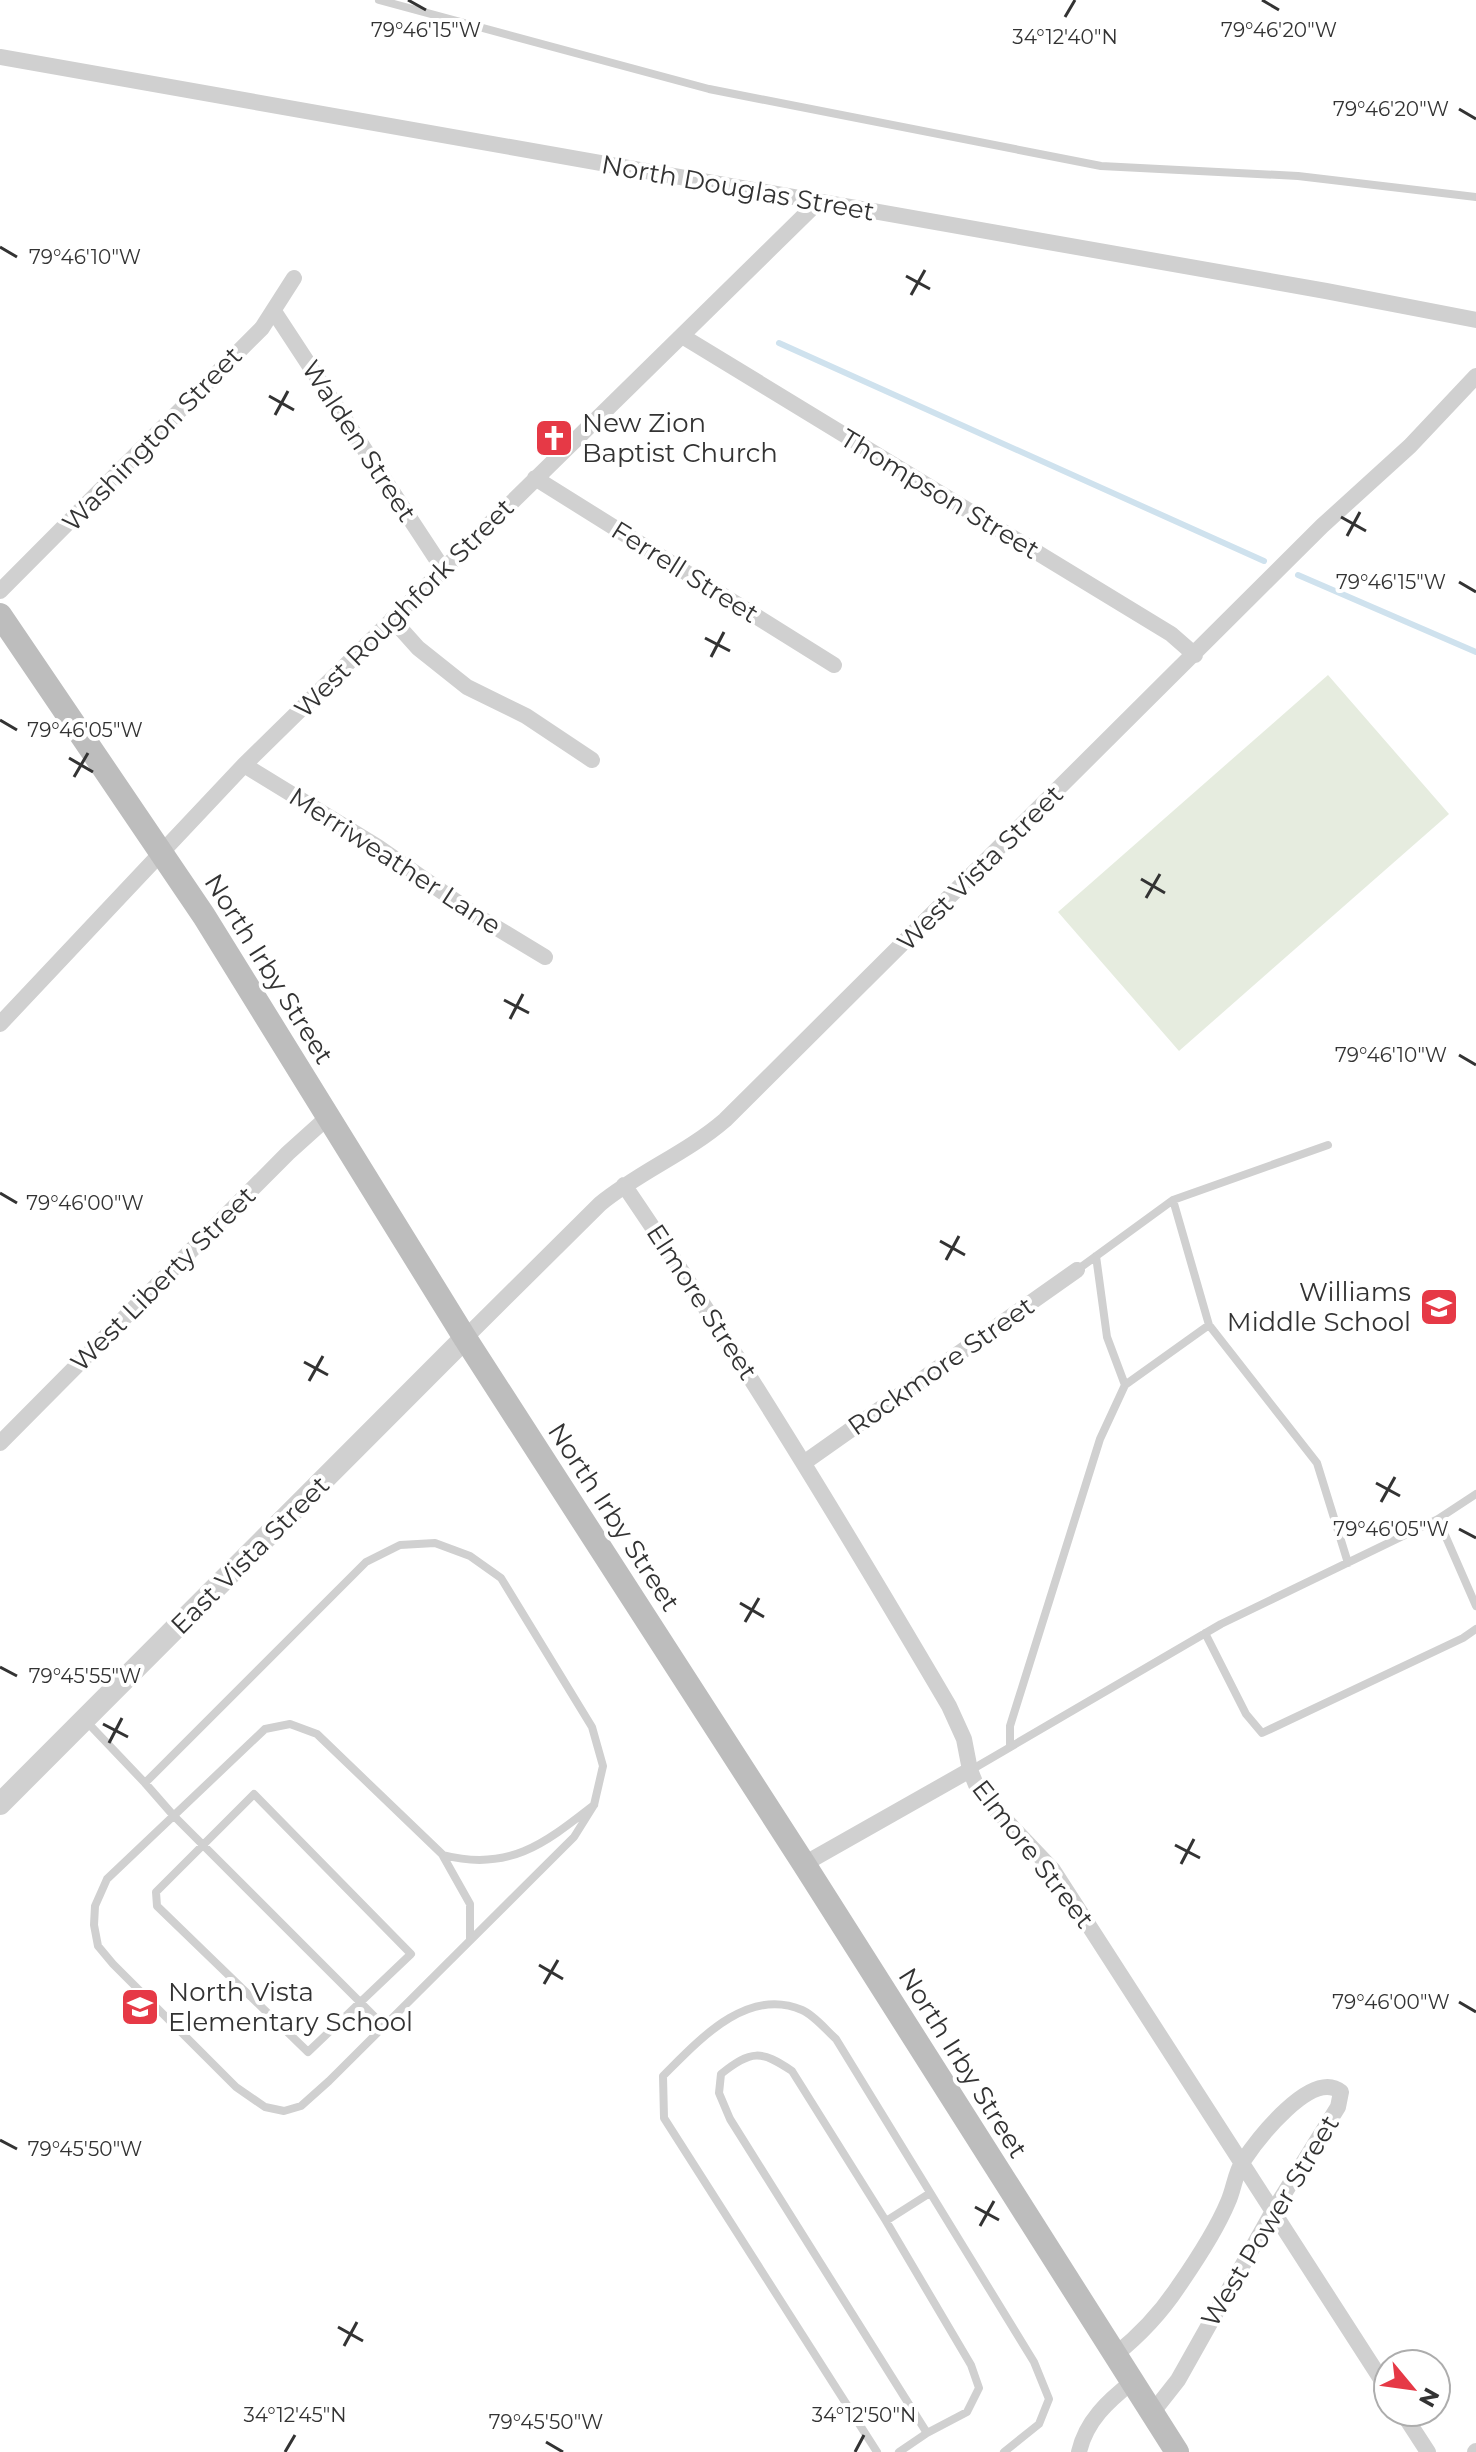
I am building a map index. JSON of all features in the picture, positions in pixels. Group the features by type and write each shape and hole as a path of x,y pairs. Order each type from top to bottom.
{"main road":[{"name":"North Irby Street","path":"0,615 163,853 465,1338 1177,2452"}],"street":[{"name":"North Douglas Street","path":"0,57 1476,320"},
{"name":"West Roughfork Street","path":"0,1024 244,765 818,202"},
{"name":"Washington Street","path":"0,591 275,313 294,278"},
{"name":"Walden Street","path":"275,313 443,569"},
{"name":"Thompson Street","path":"682,336 1171,634 1195,655"},
{"name":"West Vista Street","path":"465,1338 624,1185 684,1151 725,1120 1322,526 1410,446 1476,376"},
{"name":"Ferrell Street","path":"535,478 834,665"},
{"path":"392,619 418,648 467,687 526,716 592,760"},
{"name":"Merriweather Lane","path":"244,765 378,847 477,916 545,957"},
{"name":"West Liberty Street","path":"0,1443 288,1153 328,1117"},
{"name":"Elmore Street","path":"624,1185 712,1314 805,1462 949,1706 964,1739 970,1770 979,1792 1053,1870 1372,2366"},
{"name":"Rockmore Street","path":"805,1462 1077,1270"},
{"name":"East Vista Street","path":"0,1804 465,1338"},
{"path":"804,1864 970,1770"},
{"name":"West Power Street","path":"1115,2355 1140,2335 1178,2287 1227,2203 1241,2164 1292,2103 1307,2093 1328,2087 1341,2092 1338,2107 1272,2213 1178,2380 1152,2413"},
{"path":"1079,2452 1082,2439 1104,2403 1132,2382"},
{"path":"1412,2428 1428,2452"}],"lane":[{"path":"379,0 709,89 1101,166 1298,176 1476,197"},
{"path":"1077,1270 1173,1200 1328,1145"},
{"path":"1173,1200 1209,1325 1317,1463 1348,1563"},
{"path":"1096,1256 1107,1337 1125,1385"},
{"path":"1010,1747 1010,1726 1100,1439 1125,1385 1209,1325"},
{"path":"970,1770 1205,1633 1438,1519 1476,1494"},
{"path":"1438,1519 1476,1606"},
{"path":"145,1783 366,1562 400,1545 435,1543 470,1556 501,1578 592,1727 603,1766 594,1805 574,1837 384,2026 301,2106 284,2111 265,2107 213,2065 113,1964 98,1946 94,1925 95,1906 107,1879 265,1729 290,1724 317,1734 443,1855 470,1904 470,1940"},
{"path":"1205,1633 1246,1714 1262,1733 1463,1638 1476,1629"},
{"path":"85,1720 173,1815 384,2026"},
{"path":"254,1794 411,1954 361,2003 308,2052 157,1906 156,1892 254,1794"},
{"path":"443,1855 468,1861 494,1862 553,1837 594,1805"},
{"path":"877,2452 664,2118 663,2076 695,2044 745,2008 780,2004 804,2010 836,2039 1034,2362 1049,2399 1039,2424 1004,2452"},
{"path":"899,2452 967,2412 979,2388 971,2365 792,2071 769,2056 743,2056 721,2074 719,2093 730,2119 927,2433"},
{"path":"886,2221 930,2193"}],"shaded area":[{"path":"1328,675 1449,814 1179,1051 1058,912"}],"waterway":[{"path":"779,343 1264,561"},
{"path":"1298,575 1476,652"}],"place":[{"name":"New Zion Baptist Church","path":"554,438"},
{"name":"Williams Middle School","path":"1439,1307"},
{"name":"North Vista Elementary School","path":"140,2007"}]}
